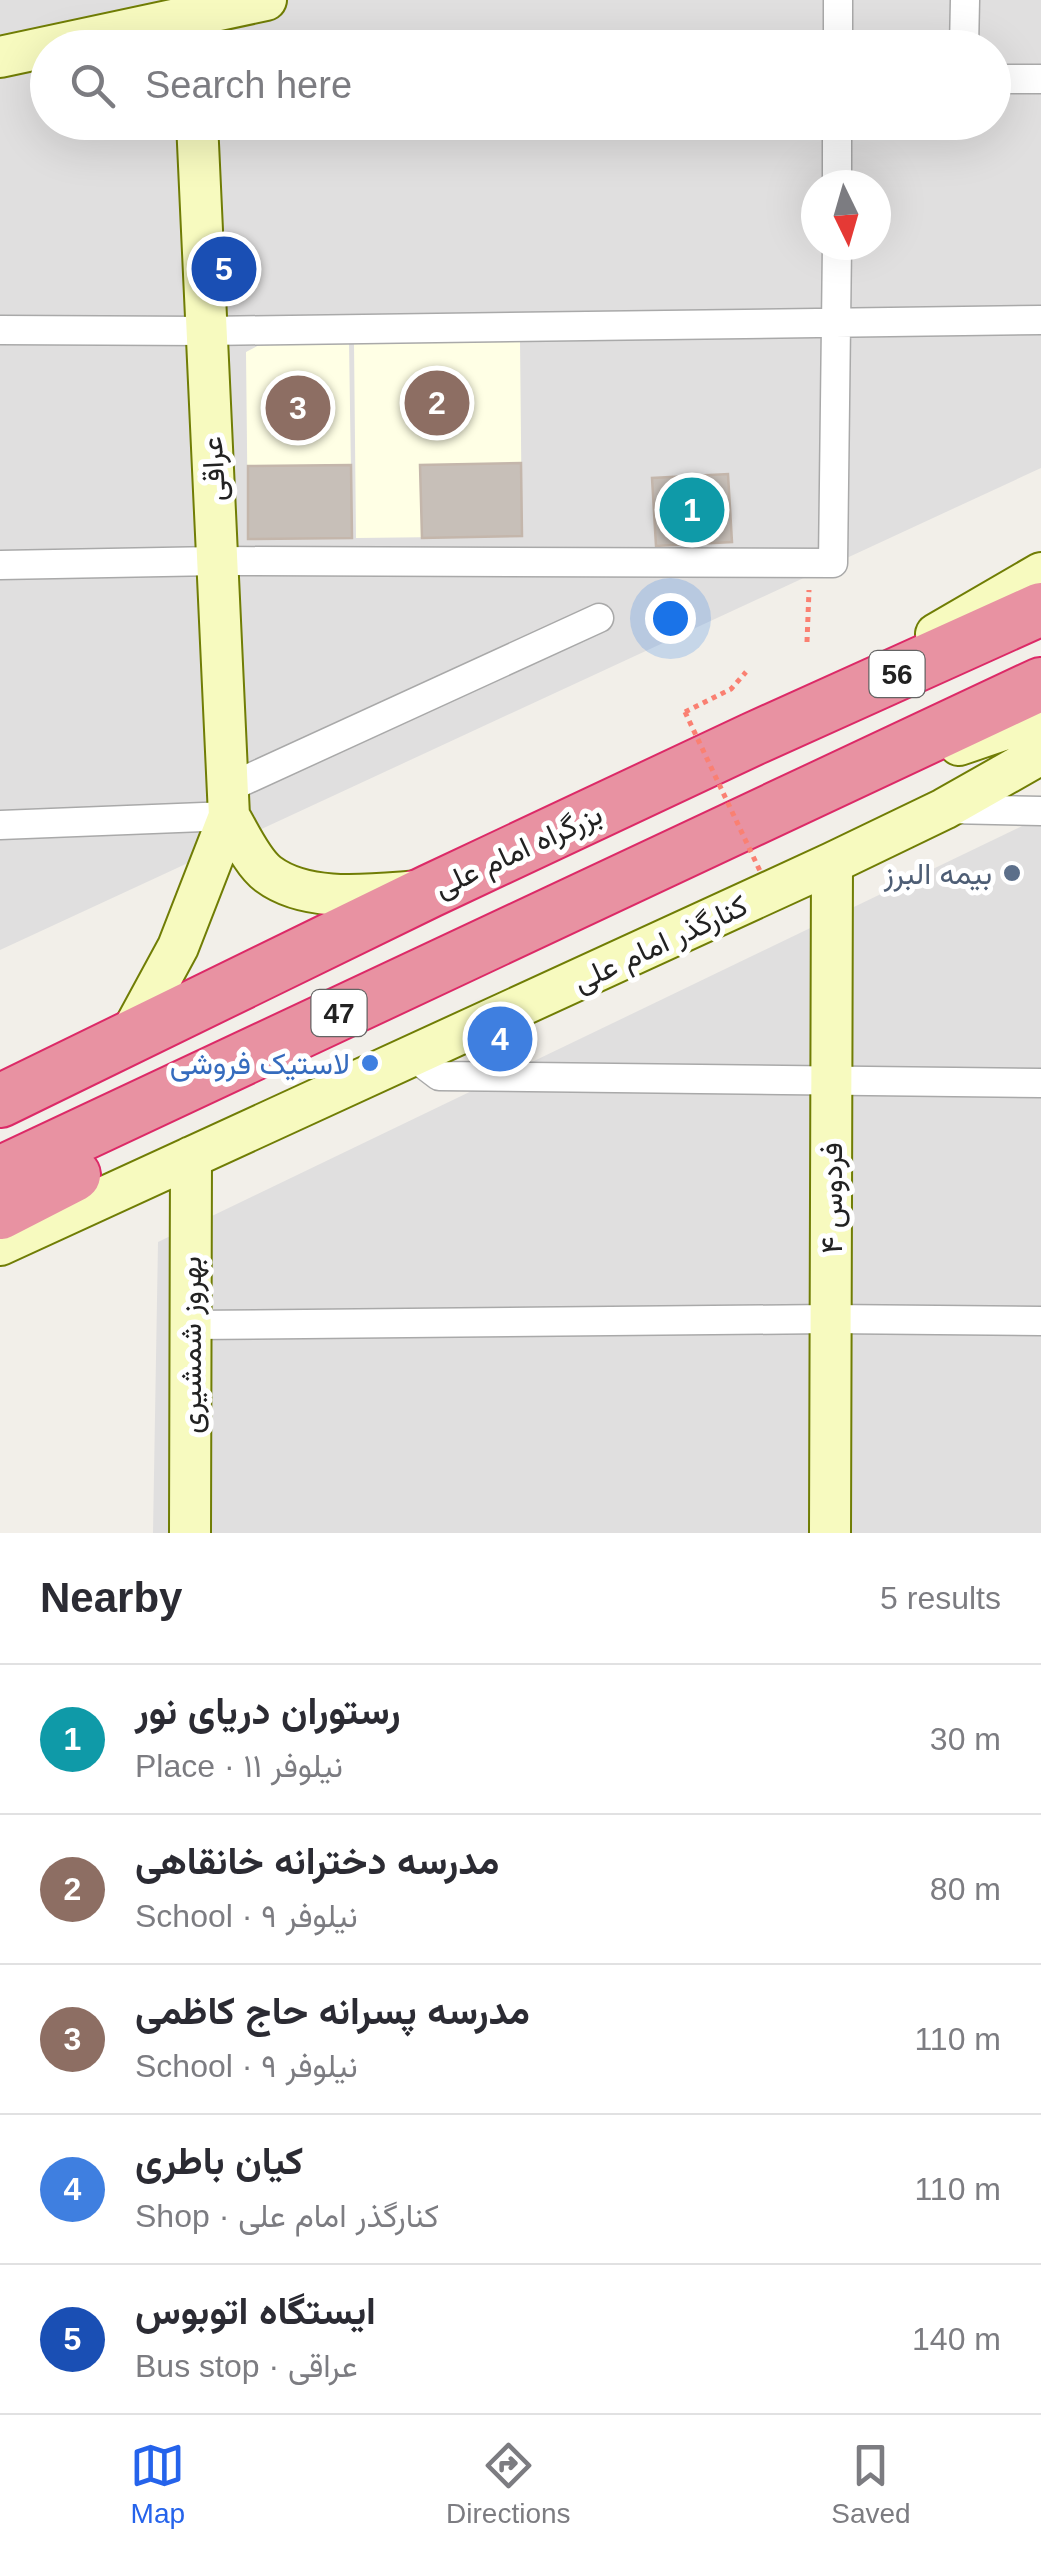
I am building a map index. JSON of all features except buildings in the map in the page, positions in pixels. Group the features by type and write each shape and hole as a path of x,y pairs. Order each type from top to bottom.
{"highway":[{"name":"بزرگراه امام علی","path":"0,1101 430,890 1041,609"},
{"name":"56","path":"789,802 1041,684"},
{"name":"47","path":"0,1173 789,802"},
{"path":"0,1213 112,1156 155,1100"}],"street":[{"path":"144,30 266,0"},
{"path":"838,0 838,30"},
{"path":"964,30 965,0"},
{"path":"0,57 30,51"},
{"path":"1011,79 1041,79"},
{"name":"عراقی","path":"199,140 228,806"},
{"path":"837,140 837,170"},
{"path":"0,564 821,564 837,260"},
{"path":"0,330 1041,320"},
{"name":"47","path":"753,739 1041,573"},
{"path":"126,1041 178,947 239,783 598,618"},
{"name":"47","path":"789,802 1041,717"},
{"name":"کنارگذر امام علی","path":"0,1244 832,862 944,809 1041,754"},
{"path":"0,824 228,806"},
{"path":"228,806 265,872 290,886 322,892 430,890"},
{"path":"944,809 1041,811"},
{"name":"فردوس ۴","path":"830,1533 832,862"},
{"path":"414,1057 438,1076 1041,1083"},
{"name":"بهروز شمشیری","path":"190,1533 191,1156"},
{"path":"190,1324 1041,1320"}],"path":[{"path":"807,642 821,564"},
{"path":"746,672 731,689 685,712 760,871"}],"shaded area":[{"path":"0,0 1041,0 1041,468 0,950"},
{"path":"520,341 522,536 356,538 354,343"},
{"path":"349,342 352,538 248,539 246,352 261,344"},
{"path":"1041,817 1041,1533 153,1533 158,1242"}],"place":[{"name":"ایستگاه اتوبوس","path":"224,269"},
{"name":"مدرسه دخترانه خانقاهی","path":"437,403"},
{"name":"مدرسه پسرانه حاج کاظمی","path":"298,408"},
{"name":"رستوران دریای نور","path":"692,510"},
{"name":"بیمه البرز","path":"1012,873"},
{"name":"کیان باطری","path":"500,1039"},
{"name":"لاستیک فروشی","path":"370,1063"}]}
